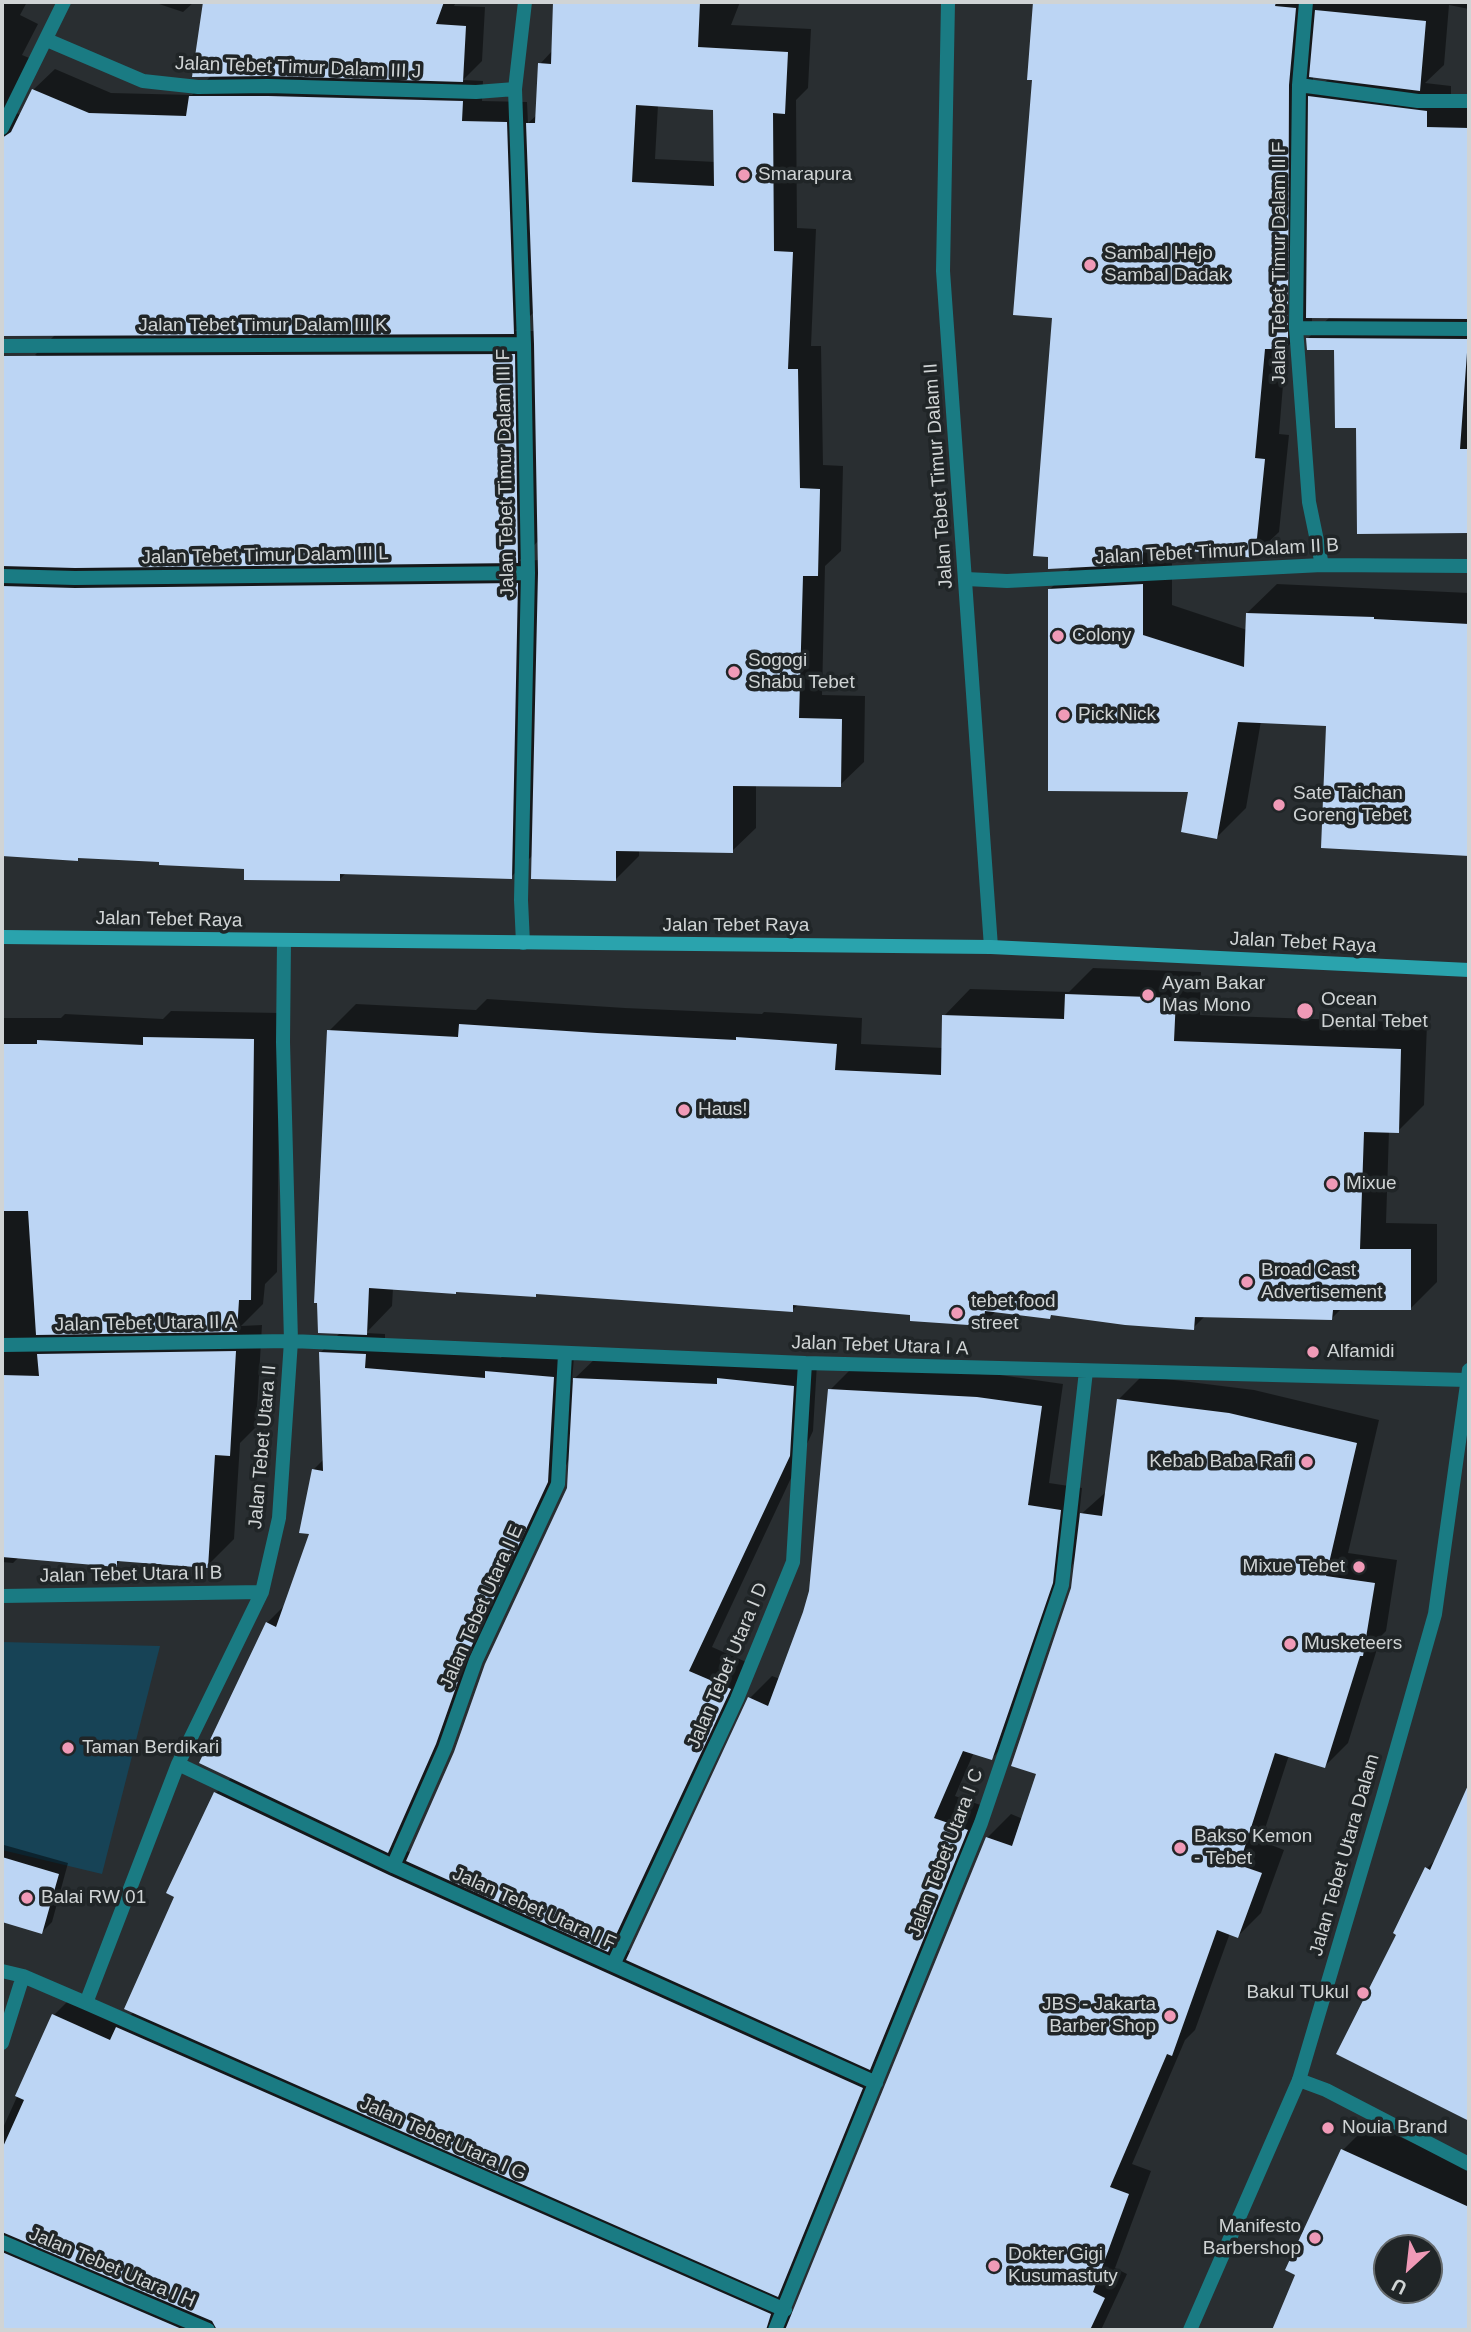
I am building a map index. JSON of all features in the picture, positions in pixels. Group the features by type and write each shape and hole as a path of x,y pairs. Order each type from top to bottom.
{"main road":[{"name":"Jalan Tebet Raya","path":"2,937 990,947 1469,970"}],"street":[{"path":"2,128 64,2"},
{"name":"Jalan Tebet Timur Dalam III F","path":"523,943 521,900 528,573 524,344 515,89 526,2"},
{"name":"Jalan Tebet Timur Dalam II","path":"948,2 943,271 990,947"},
{"name":"Jalan Tebet Timur Dalam II F","path":"1306,2 1299,85 1296,328 1309,502 1322,565"},
{"name":"Jalan Tebet Timur Dalam III J","path":"47,40 143,81 198,87 268,86 476,92 515,89"},
{"path":"1299,85 1418,101 1469,101"},
{"path":"1296,328 1469,329"},
{"name":"Jalan Tebet Timur Dalam III K","path":"2,346 524,344"},
{"name":"Jalan Tebet Timur Dalam II B","path":"966,579 1007,581 1322,565 1469,566"},
{"name":"Jalan Tebet Timur Dalam III L","path":"2,576 75,578 528,573"},
{"name":"Jalan Tebet Utara II","path":"86,2003 178,1765 262,1592 279,1518 291,1341 283,1042 285,941"},
{"name":"Jalan Tebet Utara II A","path":"2,1345 291,1341"},
{"name":"Jalan Tebet Utara I A","path":"291,1341 805,1363 1086,1371 1468,1375"},
{"name":"Jalan Tebet Utara I E","path":"393,1867 445,1748 476,1660 558,1484 565,1354"},
{"name":"Jalan Tebet Utara I D","path":"613,1965 737,1699 793,1562 805,1363"},
{"name":"Jalan Tebet Utara I C","path":"775,2330 981,1823 1062,1585 1086,1371"},
{"name":"Jalan Tebet Utara Dalam","path":"1190,2330 1299,2080 1435,1614 1468,1375"},
{"name":"Jalan Tebet Utara II B","path":"2,1597 262,1592"},
{"name":"Jalan Tebet Utara I F","path":"178,1765 393,1867 876,2083"},
{"name":"Jalan Tebet Utara I G","path":"2,1971 23,1976 86,2003 785,2310"},
{"path":"2,2043 23,1976"},
{"path":"1299,2080 1326,2090 1469,2164"},
{"name":"Jalan Tebet Utara I H","path":"2,2242 208,2330"}],"shaded area":[{"name":"Taman Berdikari","path":"2,1642 160,1646 102,1874 2,1850"}],"building":[{"path":"203,2 444,2 436,24 466,26 463,82 268,76 192,77"},
{"path":"553,2 700,2 698,47 788,52 785,114 773,113 774,251 793,252 788,369 798,369 800,488 820,489 818,576 803,576 799,718 842,719 841,787 733,786 733,853 616,851 616,881 531,879 538,573 534,344 526,123 535,123 538,63 551,64","holes":["636,105 713,110 714,186 632,182"]},
{"path":"1033,2 1276,2 1275,6 1296,8 1289,85 1288,349 1265,349 1255,458 1265,459 1255,558 1143,546 1143,564 1048,569 1048,557 1033,556 1052,318 1013,315 1032,80 1027,80"},
{"path":"1315,10 1426,21 1420,91 1309,77"},
{"path":"32,89 89,113 186,116 189,96 268,96 463,101 462,121 507,122 514,334 2,336 2,138 11,132"},
{"path":"1308,96 1427,111 1427,127 1469,128 1469,319 1306,318"},
{"path":"1306,338 1468,339 1460,449 1469,449 1469,533 1357,534 1356,428 1335,428 1334,350 1307,350"},
{"path":"515,354 518,563 75,568 2,566 2,356"},
{"path":"518,583 512,879 340,874 340,881 244,880 244,869 159,865 159,862 2,856 2,586 75,588"},
{"path":"1143,584 1143,635 1244,667 1246,613 1374,617 1469,624 1469,856 1321,848 1326,726 1238,722 1217,839 1181,832 1188,792 1048,791 1048,589"},
{"path":"1065,994 1176,998 1174,1041 1401,1049 1399,1133 1364,1132 1360,1249 1411,1249 1411,1310 1333,1310 1332,1320 1195,1317 1194,1330 985,1311 983,1326 910,1321 910,1315 793,1305 793,1312 536,1294 536,1297 369,1288 367,1335 318,1333 317,1303 314,1303 327,1030 458,1037 459,1024 837,1044 835,1070 941,1075 942,1015 1064,1019"},
{"path":"143,1037 254,1039 251,1300 239,1300 237,1332 36,1335 28,1211 2,1211 2,1044 37,1044 37,1040 143,1045"},
{"path":"236,1351 230,1456 215,1455 208,1568 117,1561 117,1567 2,1557 2,1375 39,1376 37,1354"},
{"path":"319,1352 366,1354 365,1368 485,1378 485,1371 554,1377 548,1482 467,1656 436,1744 388,1853 199,1763 266,1622 276,1627 309,1534 299,1533 312,1469 323,1471"},
{"path":"573,1378 717,1384 717,1378 794,1386 790,1456 689,1671 731,1689 608,1952 406,1861 454,1752 485,1664 567,1488"},
{"path":"828,1389 977,1397 1042,1406 1028,1505 1061,1510 1053,1583 992,1760 963,1751 934,1818 968,1830 870,2070 626,1960 748,1697 768,1706 803,1612 809,1591"},
{"path":"1117,1399 1229,1413 1357,1443 1326,1576 1375,1583 1363,1656 1360,1656 1325,1768 1275,1753 1239,1865 1262,1873 1238,1938 1217,1930 1172,2056 1167,2054 1110,2187 1129,2194 1093,2292 1105,2298 1090,2330 785,2330 986,1837 1012,1846 1036,1774 1011,1766 1071,1588 1080,1513 1102,1516"},
{"path":"1469,1783 1469,2121 1336,2054 1396,1935 1393,1933 1425,1867 1430,1870"},
{"path":"214,1792 389,1875 863,2088 778,2297 124,2009 174,1897 166,1893"},
{"name":"Balai RW 01","path":"2,1857 59,1874 42,1934 2,1922"},
{"path":"52,2014 110,2040 116,2027 771,2314 766,2330 217,2330 212,2321 2,2232 2,2149 24,2100 15,2096"},
{"path":"1341,2149 1469,2207 1469,2330 1272,2330 1295,2275 1285,2270"},
{"path":"2,2252 184,2330 2,2330"}],"place":[{"name":"Smarapura","path":"744,175"},
{"name":"Sambal Hejo Sambal Dadak","path":"1090,265"},
{"name":"Colony","path":"1058,636"},
{"name":"Sogogi Shabu Tebet","path":"734,672"},
{"name":"Pick Nick","path":"1064,715"},
{"name":"Sate Taichan Goreng Tebet","path":"1279,805"},
{"name":"Ayam Bakar Mas Mono","path":"1148,995"},
{"name":"Ocean Dental Tebet","path":"1305,1011"},
{"name":"Haus!","path":"684,1110"},
{"name":"Mixue","path":"1332,1184"},
{"name":"Broad Cast Advertisement","path":"1247,1282"},
{"name":"tebet food street","path":"957,1313"},
{"name":"Alfamidi","path":"1313,1352"},
{"name":"Kebab Baba Rafi","path":"1307,1462"},
{"name":"Mixue Tebet","path":"1359,1567"},
{"name":"Musketeers","path":"1290,1644"},
{"name":"Taman Berdikari","path":"68,1748"},
{"name":"Bakso Kemon - Tebet","path":"1180,1848"},
{"name":"Balai RW 01","path":"27,1898"},
{"name":"Bakul TUkul","path":"1363,1993"},
{"name":"JBS - Jakarta Barber Shop","path":"1170,2016"},
{"name":"Nouia Brand","path":"1328,2128"},
{"name":"Manifesto Barbershop","path":"1315,2238"},
{"name":"Dokter Gigi Kusumastuty","path":"994,2266"}]}
